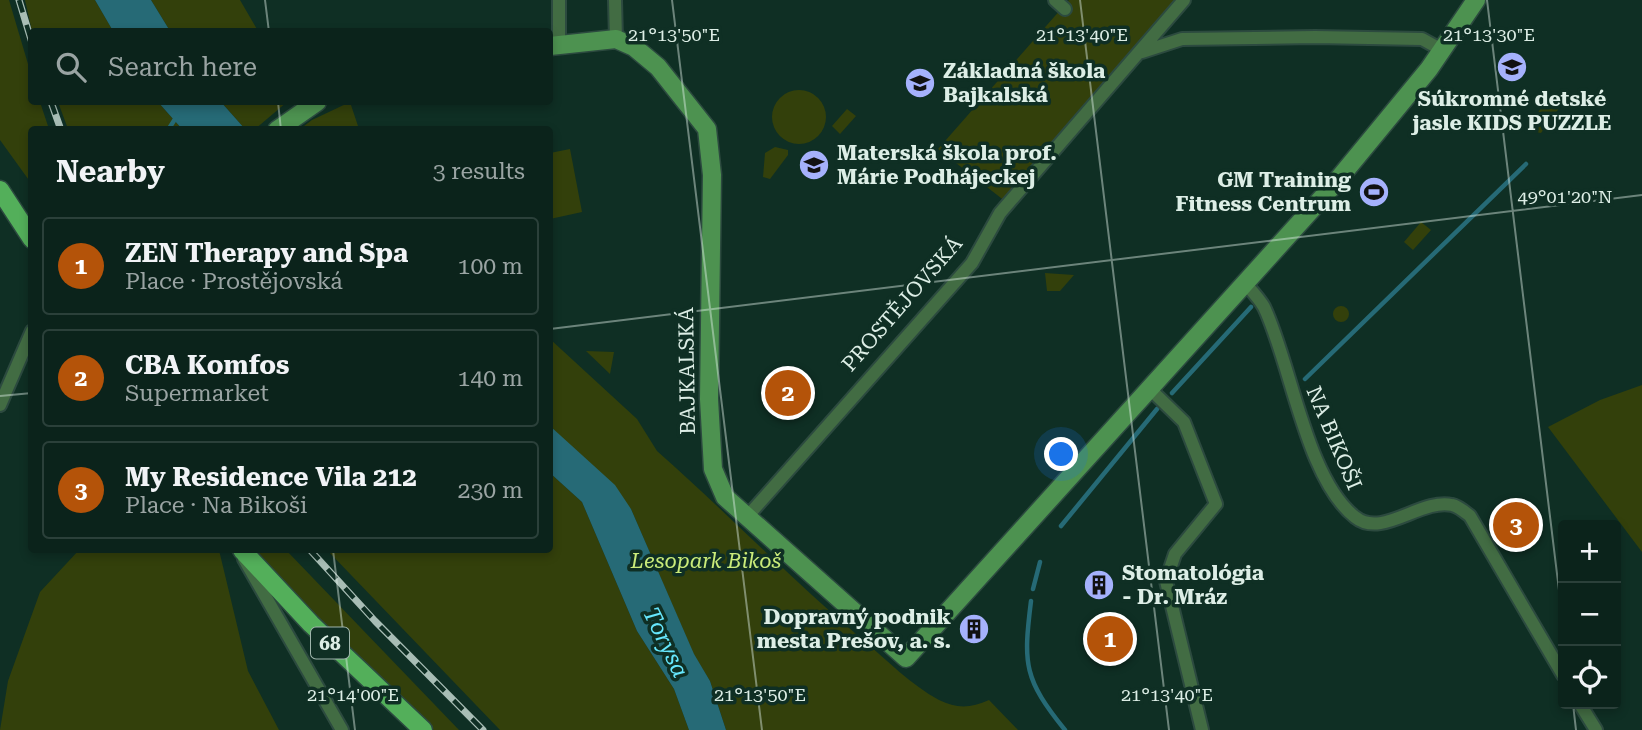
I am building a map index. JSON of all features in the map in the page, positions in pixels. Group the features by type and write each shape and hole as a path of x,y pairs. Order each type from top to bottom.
{"main road":[{"path":"0,190 28,233"},
{"name":"68","path":"243,553 311,624 423,730"}],"street":[{"path":"559,0 554,45 616,39 615,0"},
{"name":"PROSTĚJOVSKÁ","path":"746,517 972,262 1000,213 1184,0"},
{"path":"1202,730 1166,581 1175,554 1216,504 1184,422 1149,388 1386,123 1476,0"},
{"path":"1173,14 1182,39"},
{"path":"1141,52 1182,39 1315,37 1418,39 1442,50"},
{"name":"BAJKALSKÁ","path":"616,39 634,47 658,66 708,129 712,175 708,304 713,469 725,497 906,658 1149,388"},
{"path":"283,126 313,105"},
{"name":"NA BIKOŠI","path":"1244,282 1263,304 1303,422 1344,508 1358,520 1369,523 1380,523 1436,504 1454,505 1462,510 1470,516 1558,666"},
{"path":"0,405 28,340"},
{"path":"242,553 342,730"},
{"path":"1583,709 1596,730"}],"green space":[{"path":"0,0 9,0 28,64 28,105 41,105 48,126 28,126 28,179 0,140"},
{"path":"25,0 95,0 111,28 31,28"},
{"path":"151,0 240,0 256,28 168,28"},
{"path":"1069,0 1183,0 1010,205 938,149"},
{"path":"799,90 818,98 826,117 818,136 799,144 780,136 772,117 780,98"},
{"path":"59,105 161,105 179,126 67,126"},
{"path":"224,105 283,105 259,126 242,126"},
{"path":"344,105 351,105 358,126 304,126"},
{"path":"1543,105 1560,107 1541,133 1526,130"},
{"path":"847,109 856,116 840,134 832,126"},
{"path":"775,147 788,150 788,155 770,179 763,177 765,153"},
{"path":"570,149 582,212 553,218 553,152"},
{"path":"1421,222 1431,230 1413,250 1404,242"},
{"path":"1045,273 1074,275 1060,291 1047,291"},
{"path":"1338,306 1344,306 1349,314 1347,320 1338,322 1333,317 1333,311"},
{"name":"Lesopark Bikoš","path":"553,342 637,419 657,451 811,594 900,672 929,694 952,705 970,706 989,700 1018,730 726,730 710,681 694,655 631,509 553,429"},
{"path":"586,351 614,352 610,374"},
{"path":"1642,385 1642,552 1621,524 1621,520 1618,520 1548,427 1600,400"},
{"path":"553,476 582,502 637,631 674,689 689,730 500,730 330,553 553,553"},
{"path":"76,553 220,553 248,671 279,730 0,730 8,681 40,592"},
{"path":"249,553 289,553 459,730 434,730 324,625 263,558 257,563"}],"water":[{"path":"95,0 151,0 168,28 111,28"},
{"path":"161,105 224,105 242,126 179,126"},
{"name":"Torysa","path":"553,429 615,485 631,509 694,654 710,681 726,730 689,730 674,689 637,631 582,502 553,476"}],"waterway":[{"path":"171,126 177,116"},
{"path":"1305,379 1526,164"},
{"path":"1172,393 1251,307"},
{"path":"1061,526 1157,409"},
{"path":"1033,589 1040,562"},
{"path":"1031,601 1027,641 1030,670 1041,697 1065,730"}],"railway":[{"path":"19,0 28,30"},
{"path":"52,105 60,126"},
{"path":"313,553 375,621 483,730"}],"place":[{"name":"Súkromné detské jasle KIDS PUZZLE","path":"1512,67"},
{"name":"Základná škola Bajkalská","path":"920,83"},
{"name":"Materská škola prof. Márie Podhájeckej","path":"814,165"},
{"name":"GM Training Fitness Centrum","path":"1374,192"},
{"name":"CBA Komfos","path":"788,393"},
{"name":"My Residence Vila 212","path":"1516,525"},
{"name":"Stomatológia - Dr. Mráz","path":"1099,585"},
{"name":"Dopravný podnik mesta Prešov, a. s.","path":"974,629"},
{"name":"ZEN Therapy and Spa","path":"1110,639"}]}
